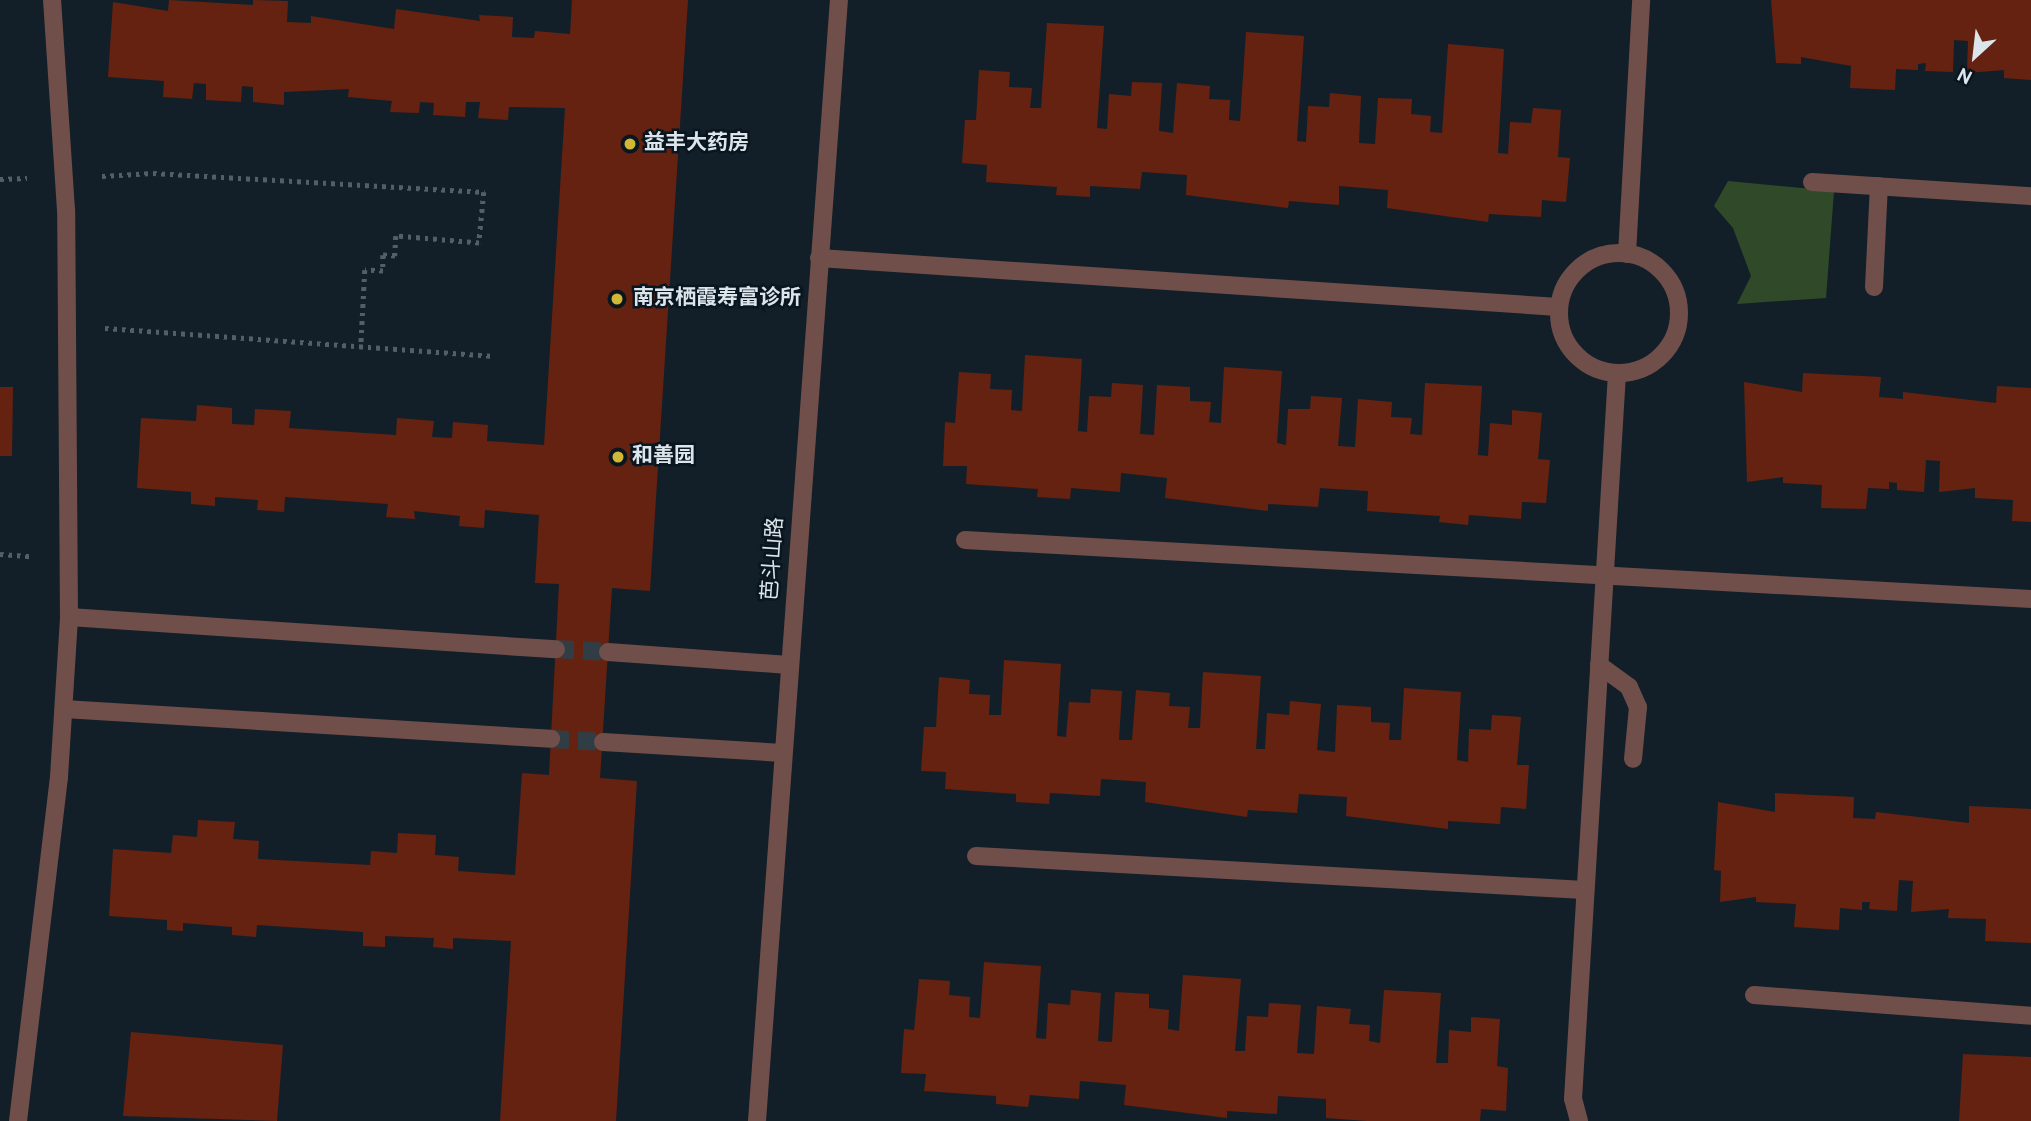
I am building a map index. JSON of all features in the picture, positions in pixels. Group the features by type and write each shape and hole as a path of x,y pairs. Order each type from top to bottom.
{"street":[{"path":"18,1121 64,709 69,617 64,178 52,0"},
{"name":"芭斗山路","path":"757,1121 839,0"},
{"path":"1627,254 1641,0"},
{"path":"1812,182 2031,196"},
{"path":"1874,287 1879,186"},
{"path":"1627,254 1667,276 1680,317 1660,359 1640,371 1617,374 1580,360 1560,327 1558,307 1575,271 1592,259 1627,254"},
{"path":"820,258 1558,307"},
{"path":"1578,1121 1573,1100 1617,374"},
{"path":"965,540 2031,599"},
{"path":"69,617 556,649"},
{"path":"608,652 789,664"},
{"path":"1599,665 1629,687 1638,707 1633,759"},
{"path":"64,709 551,739"},
{"path":"603,742 783,753"},
{"path":"976,856 1584,890"},
{"path":"1754,995 2031,1016"}],"path":[{"path":"0,179 153,173 484,192 479,243 396,236 395,256 383,256 383,271 365,270 361,346"},
{"path":"65,325 494,356"}],"green space":[{"path":"1728,181 1834,191 1826,298 1737,304 1751,276 1733,228 1714,206"}],"building":[{"path":"169,0 253,5 253,0 288,1 287,22 311,23 311,16 394,29 396,9 480,21 479,15 513,17 512,37 534,38 535,31 570,34 572,0 688,0 650,591 612,588 600,778 637,781 616,1121 500,1121 511,941 453,938 453,949 433,947 434,938 385,936 385,947 363,946 363,932 257,925 256,937 232,935 232,927 183,923 183,931 167,930 167,920 109,916 113,849 171,853 173,835 197,837 198,820 235,822 233,839 259,841 258,859 370,865 371,851 397,853 398,833 436,835 435,855 459,857 458,871 515,875 522,773 549,775 559,584 535,583 539,515 485,510 484,528 459,526 460,516 414,511 415,519 386,517 388,504 285,497 284,512 257,510 258,500 215,497 215,506 191,504 191,492 137,488 141,418 196,421 197,405 232,408 232,424 254,425 255,409 291,411 289,428 396,435 397,418 434,421 432,437 452,438 453,422 488,425 487,441 544,445 565,108 509,107 508,120 478,118 480,102 466,102 465,117 433,115 434,103 420,102 419,113 390,112 392,101 348,97 349,89 284,92 284,105 253,102 253,87 242,86 241,102 206,100 206,84 194,83 192,99 163,97 164,81 108,77 113,2 168,11"},
{"path":"1771,0 2031,0 2031,80 2004,78 2004,70 1967,73 1968,41 1954,40 1953,72 1925,71 1926,63 1918,64 1918,70 1896,69 1895,90 1850,88 1851,66 1801,57 1801,64 1776,63"},
{"path":"1047,23 1104,26 1097,128 1107,129 1109,94 1131,96 1132,82 1162,83 1159,131 1173,133 1177,83 1210,86 1209,99 1230,100 1229,120 1240,121 1246,32 1304,36 1297,141 1306,142 1308,106 1329,107 1330,93 1361,96 1359,143 1375,144 1378,98 1412,99 1411,114 1431,116 1430,132 1442,133 1448,44 1504,49 1498,153 1508,154 1510,122 1531,123 1533,108 1561,110 1558,157 1570,158 1566,202 1542,200 1541,217 1489,214 1488,222 1387,208 1388,190 1339,186 1339,205 1289,201 1288,208 1186,195 1187,175 1142,172 1140,189 1090,186 1090,197 1056,195 1057,187 986,182 987,165 962,163 965,120 976,120 979,70 1010,72 1009,87 1032,88 1030,108 1041,108"},
{"path":"1025,355 1082,359 1078,431 1087,432 1089,396 1111,397 1112,383 1143,385 1140,434 1154,435 1157,385 1190,387 1190,401 1211,402 1209,422 1221,423 1224,367 1282,371 1277,443 1286,445 1288,409 1310,409 1311,396 1342,398 1338,446 1355,447 1358,399 1392,402 1391,417 1412,418 1410,434 1422,435 1425,383 1482,386 1478,455 1488,456 1490,423 1512,425 1512,410 1542,413 1538,459 1550,460 1546,503 1522,502 1521,519 1469,515 1468,525 1439,522 1440,516 1367,511 1368,491 1320,488 1318,507 1268,504 1268,511 1165,498 1167,478 1121,473 1120,492 1071,488 1070,499 1037,497 1038,489 966,484 967,466 943,466 945,422 955,423 959,372 991,374 990,389 1012,390 1011,410 1022,411"},
{"path":"1803,373 1881,377 1879,397 1903,399 1903,392 1996,403 1997,386 2031,388 2031,522 2012,521 2013,500 1975,498 1975,488 1939,492 1940,461 1926,460 1924,492 1897,490 1897,483 1889,482 1889,489 1868,488 1866,509 1821,508 1822,485 1783,483 1783,477 1747,482 1744,382 1802,392"},
{"path":"0,387 13,387 12,456 0,456"},
{"path":"1004,660 1061,664 1057,736 1066,737 1069,702 1090,703 1091,689 1122,691 1119,740 1132,740 1136,690 1170,693 1169,706 1190,707 1188,728 1200,728 1203,672 1261,676 1256,749 1265,749 1267,713 1289,715 1290,701 1321,704 1317,750 1335,752 1337,705 1371,707 1371,722 1390,723 1389,740 1401,740 1404,688 1461,692 1457,760 1468,762 1469,729 1491,730 1492,715 1521,717 1517,765 1529,765 1526,809 1501,807 1500,824 1448,821 1448,829 1346,816 1347,797 1299,794 1297,813 1248,810 1247,817 1145,802 1146,782 1101,779 1100,796 1050,793 1049,804 1016,802 1016,794 945,789 946,772 921,771 924,727 936,727 939,677 970,680 969,694 990,695 989,715 1001,715"},
{"path":"1775,793 1854,797 1853,818 1875,819 1876,812 1969,823 1969,806 2031,809 2031,943 1985,941 1986,919 1948,918 1949,909 1911,912 1913,881 1899,880 1897,911 1869,909 1870,902 1862,902 1862,910 1840,908 1839,930 1794,927 1796,904 1756,902 1756,897 1720,902 1721,871 1714,870 1718,802 1775,812"},
{"path":"984,962 1041,966 1036,1038 1046,1039 1048,1003 1070,1005 1071,990 1101,993 1098,1041 1112,1042 1115,992 1149,994 1149,1008 1169,1010 1168,1029 1179,1031 1183,975 1241,979 1235,1051 1245,1051 1247,1016 1268,1017 1269,1003 1301,1005 1297,1053 1314,1054 1317,1006 1351,1009 1349,1024 1370,1025 1369,1041 1380,1043 1384,990 1441,993 1436,1063 1448,1063 1449,1030 1471,1032 1471,1017 1500,1019 1497,1066 1508,1068 1506,1111 1481,1109 1480,1121 1367,1121 1326,1118 1326,1099 1278,1096 1277,1114 1227,1111 1227,1118 1124,1105 1126,1085 1080,1081 1079,1099 1030,1095 1028,1107 996,1104 996,1096 924,1091 926,1074 901,1073 904,1029 914,1030 919,979 950,981 949,995 970,997 969,1017 980,1018"},
{"path":"131,1032 283,1045 277,1121 123,1116"},
{"path":"1963,1054 2031,1057 2031,1121 1959,1121"}],"tunnel":[{"path":"556,649 608,652"},
{"path":"551,739 603,742"}],"place":[{"name":"益丰大药房","path":"630,144"},
{"name":"南京栖霞寿富诊所","path":"617,299"},
{"name":"和善园","path":"618,457"}]}
